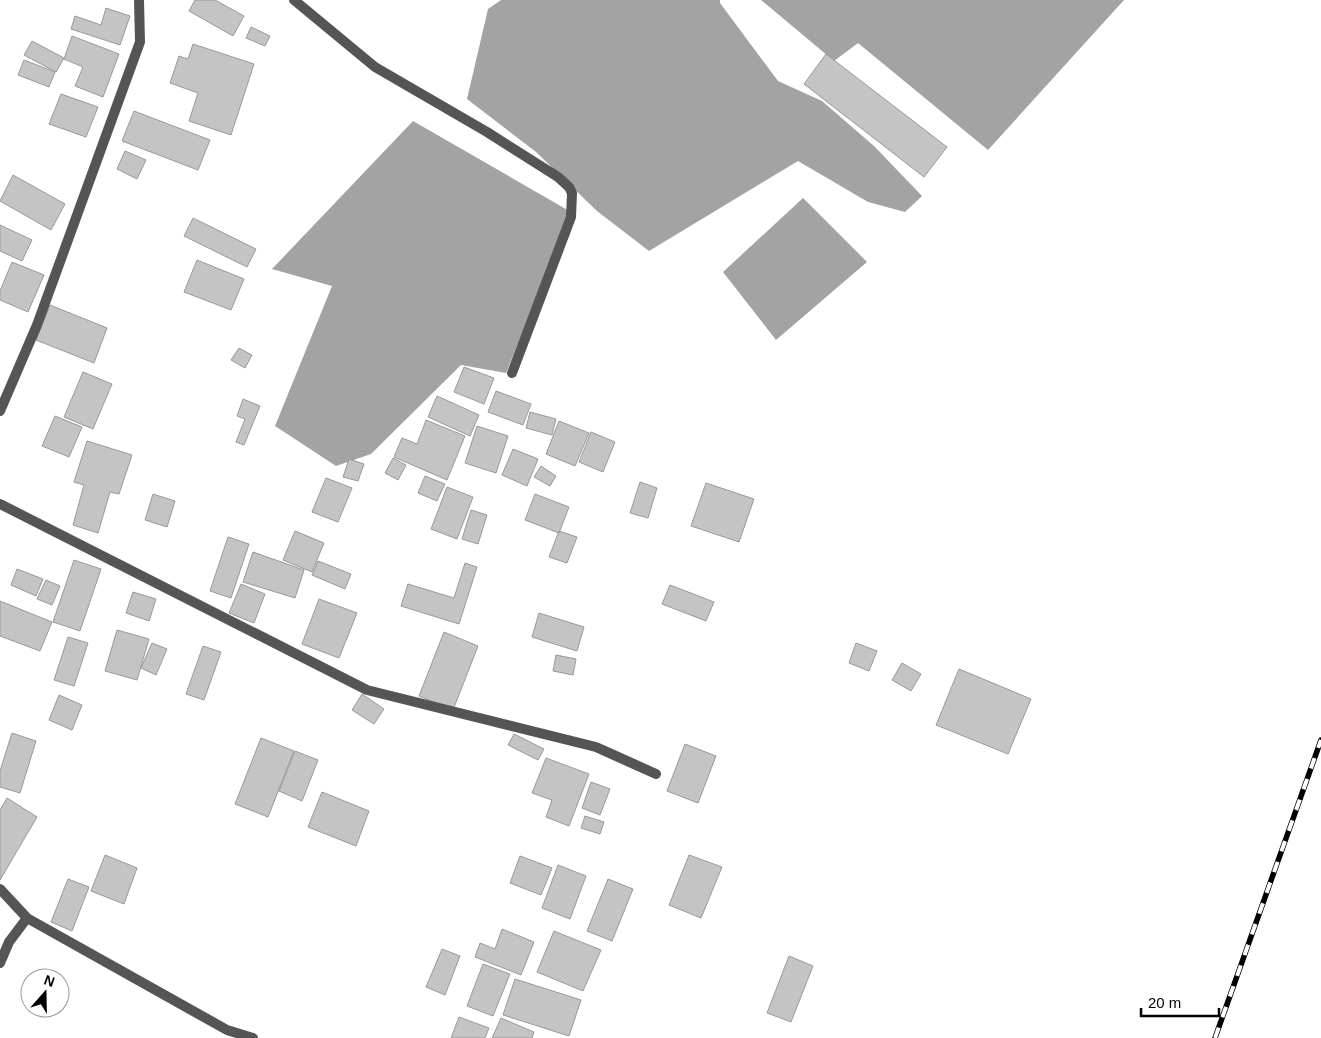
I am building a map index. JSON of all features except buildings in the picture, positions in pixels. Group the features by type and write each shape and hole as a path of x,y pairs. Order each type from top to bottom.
{"street":[{"path":"0,411 37,325 140,42 139,0"},
{"path":"294,0 375,67 488,132 558,177 569,187 572,193 571,217 512,373"},
{"path":"0,504 367,690 596,747 656,774"},
{"path":"0,889 27,918 227,1030 253,1038"},
{"path":"0,963 9,942 27,918"}],"shaded area":[{"path":"501,0 720,0 720,3 778,81 822,101 874,146 922,196 905,212 868,202 798,161 649,251 597,211 536,152 467,99 488,9"},
{"path":"761,0 1124,0 988,150 858,43 834,61"},
{"path":"413,121 571,212 506,373 461,365 371,454 336,466 275,426 332,286 272,269"},
{"path":"803,198 867,262 776,340 723,272"}],"railway":[{"path":"1215,1038 1321,740"}]}
